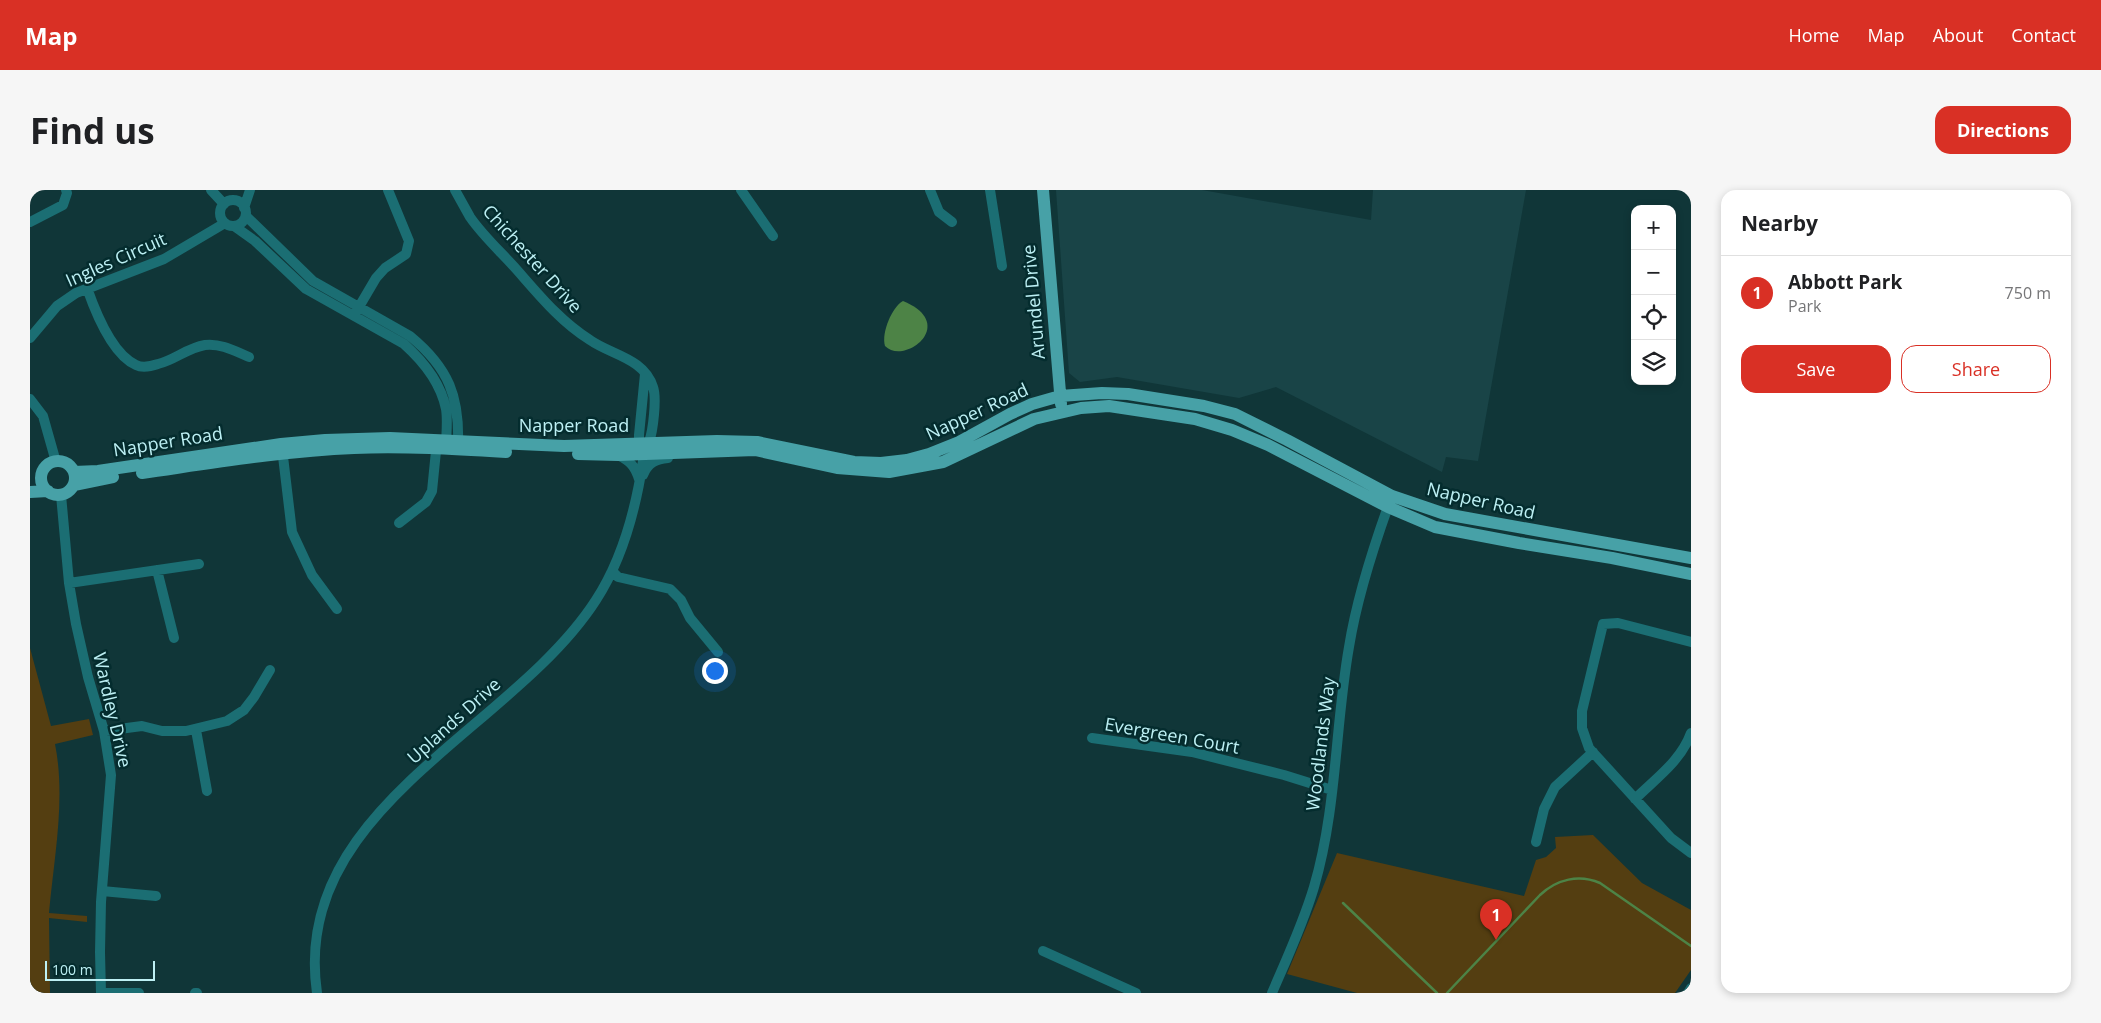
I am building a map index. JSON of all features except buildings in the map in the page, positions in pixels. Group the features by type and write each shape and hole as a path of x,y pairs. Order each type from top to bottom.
{"main road":[{"name":"Arundel Drive","path":"1043,190 1062,412"},
{"name":"Napper Road","path":"447,445 618,455 644,447 757,442 854,462 894,462 929,454 959,442 1023,407 1060,396 1102,392 1128,394 1204,406 1235,414 1287,440 1435,527 1691,574"},
{"name":"Napper Road","path":"74,472 98,471 282,449 447,445 644,447 714,451 755,450 837,468 889,472 943,462 1034,419 1092,406 1112,406 1163,413 1219,426 1268,445 1390,501 1468,520 1691,558"},
{"name":"Napper Road","path":"74,485 282,449"},
{"path":"30,492 48,491 61,495 70,490 74,485 74,472 69,465 56,462 46,466 42,481 48,491"},
{"path":"30,477 43,472"}],"street":[{"path":"30,222 62,205 67,193 66,190"},
{"path":"211,190 224,204"},
{"path":"230,224 243,221 250,190"},
{"path":"356,311 376,278 385,268 406,254 409,241 388,190"},
{"name":"Chichester Drive","path":"455,190 471,218 568,324 592,342 631,360 645,373 644,447"},
{"path":"741,190 772,236"},
{"path":"930,190 939,212 952,222"},
{"path":"990,190 1002,266"},
{"path":"356,311 306,289 255,241 230,224 220,213 224,204 232,200 237,201 245,212 313,280 404,344 416,354 431,375 443,398 446,410 447,445 432,491 426,502 400,523"},
{"name":"Ingles Circuit","path":"30,338 57,306 87,288 164,258 230,224"},
{"path":"87,288 98,319 124,356 137,366 161,364 188,349 206,345 222,346 249,357"},
{"path":"30,399 43,416 56,462"},
{"name":"Uplands Drive","path":"316,993 315,969 319,926 334,877 347,852 379,813 427,766 463,732 546,662 596,600 612,571 640,482 644,447"},
{"path":"282,449 292,532 312,575 336,609"},
{"path":"640,482 646,468 658,459 714,451"},
{"path":"618,455 631,463 636,469 640,482"},
{"name":"Wardley Drive","path":"61,495 69,583 88,677 104,731 111,775 102,890 101,993"},
{"name":"Woodlands Way","path":"1272,993 1294,943 1314,887 1327,828 1348,647 1361,592 1390,501"},
{"path":"69,583 198,564"},
{"path":"157,570 174,638"},
{"path":"612,571 618,576 670,589 681,600 690,618 718,652"},
{"path":"1691,642 1618,623 1603,624 1582,711 1582,728 1589,748 1671,838 1691,853"},
{"path":"104,731 142,726 162,731 196,730 227,721 244,710 270,670"},
{"path":"196,730 207,791"},
{"path":"1635,799 1674,761 1682,751 1691,733"},
{"name":"Evergreen Court","path":"1092,738 1192,752 1284,775 1332,790"},
{"path":"1536,842 1544,809 1555,787 1593,752"},
{"path":"102,890 156,896"},
{"path":"1043,951 1136,993"},
{"path":"1688,993 1691,988"},
{"path":"101,993 139,993"}],"shaded area":[{"path":"1056,190 1202,190 1371,220 1373,190 1526,190 1478,461 1446,457 1442,472 1276,387 1239,398 1117,377 1080,382 1069,373"},
{"path":"903,301 919,310 926,321 927,331 922,340 914,347 904,351 894,351 885,346 886,328 891,314"},
{"path":"30,648 51,726 89,719 93,735 55,744 58,765 59,807 49,913 87,916 87,922 49,918 50,993 30,993"},
{"path":"1593,835 1642,883 1691,910 1691,970 1675,993 1357,993 1287,974 1337,853 1524,896 1536,860 1546,857 1556,848 1555,837"}],"waterway":[{"path":"1447,993 1540,895 1554,885 1568,880 1584,879 1600,883 1691,946"},
{"path":"1343,903 1437,993"}],"place":[{"name":"Abbott Park","path":"1496,940"}]}
